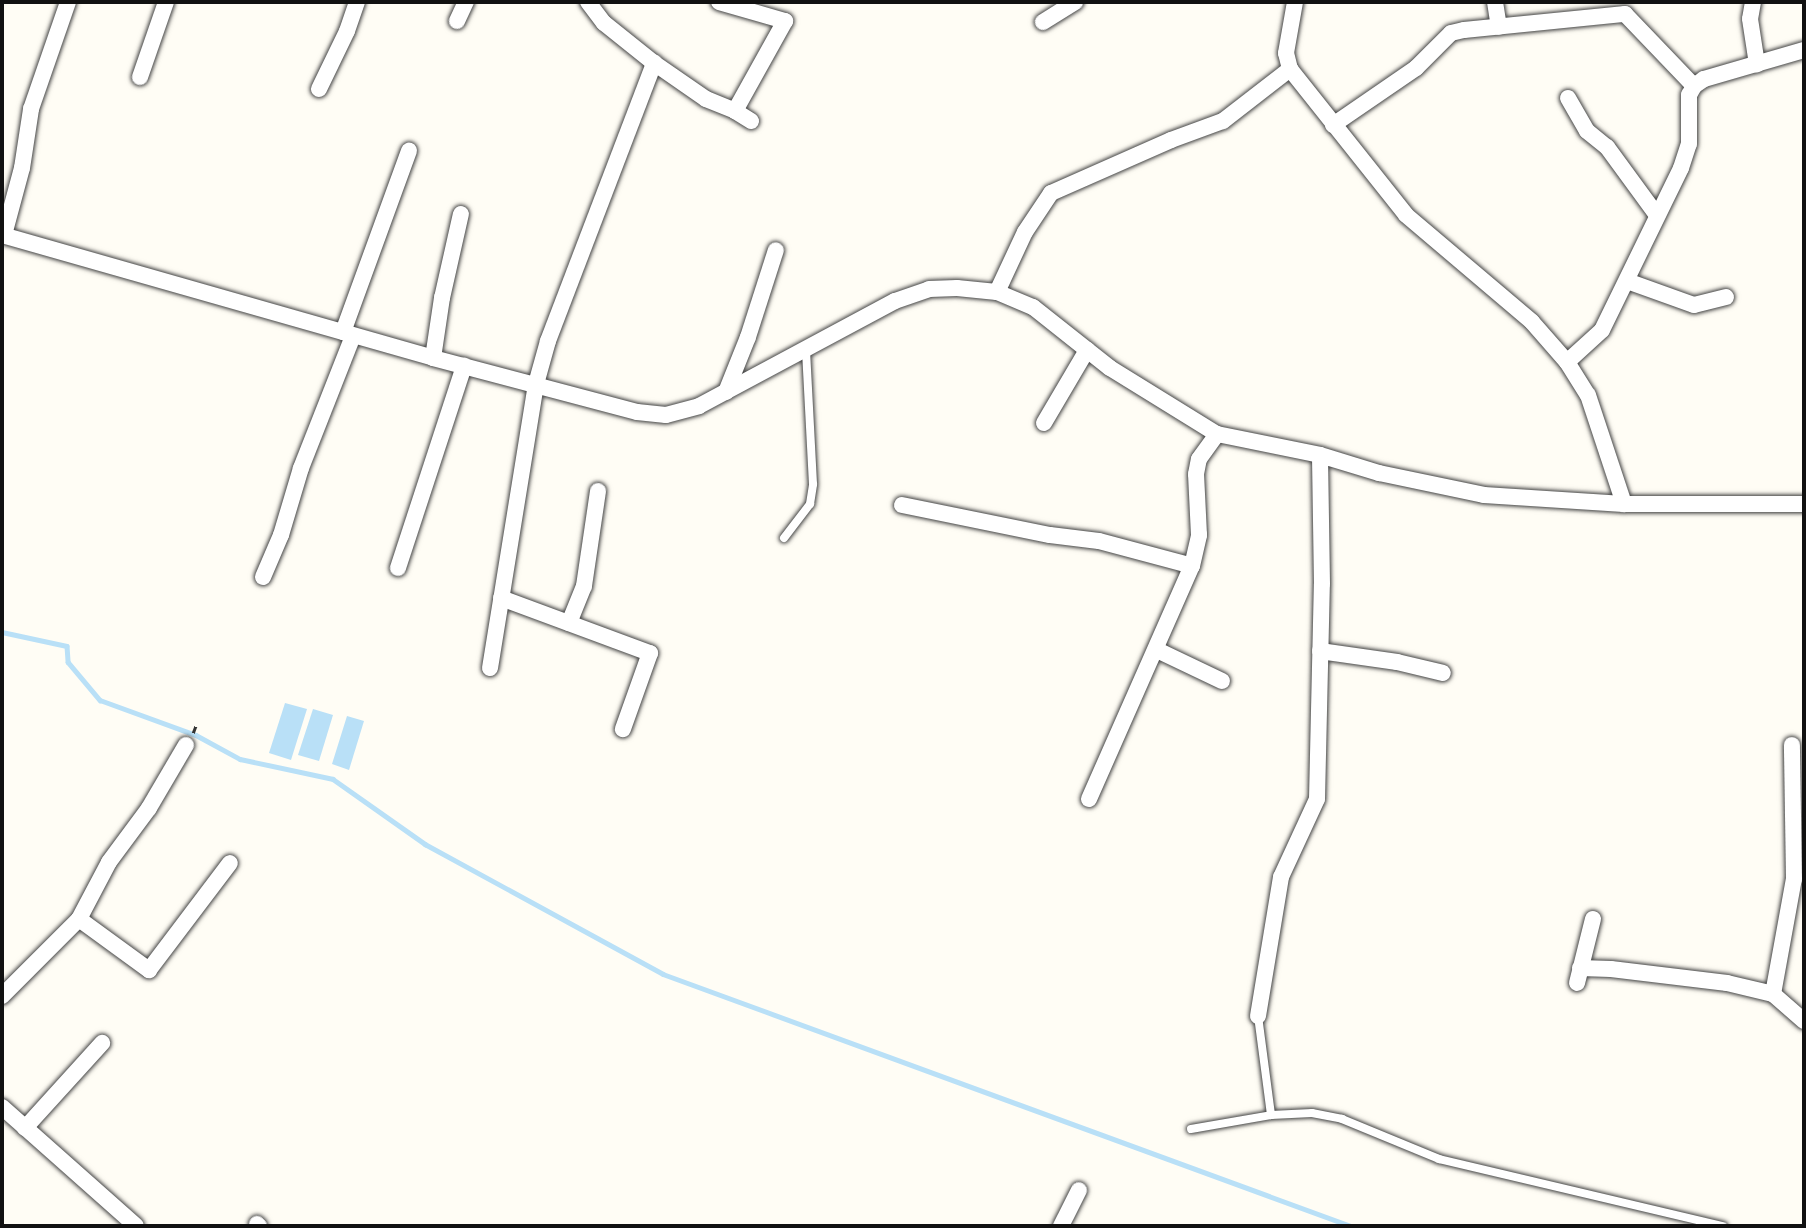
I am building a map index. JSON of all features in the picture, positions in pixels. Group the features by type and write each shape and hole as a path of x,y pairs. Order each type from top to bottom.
{"street":[{"path":"68,2 31,109 22,168 3,235 433,358 637,412 666,415 684,412 726,392 895,301 929,289 957,288 997,292 1033,307 1087,350 1217,435 1320,455 1379,473 1484,495 1624,504 1804,504"},
{"path":"140,77 166,2"},
{"path":"319,89 347,31 357,2"},
{"path":"457,21 466,2"},
{"path":"588,2 604,23 654,63 706,99 751,121"},
{"path":"719,2 785,21 735,111"},
{"path":"1043,22 1076,2"},
{"path":"1295,2 1286,53 1290,69 1406,215 1532,322 1567,362 1588,395 1624,504"},
{"path":"1496,2 1499,27"},
{"path":"1753,2 1751,19 1758,64"},
{"path":"1334,125 1416,68 1451,33 1499,27 1625,14 1694,86"},
{"path":"1567,362 1602,330 1686,156 1689,95 1694,86 1704,79 1804,50"},
{"path":"490,668 536,384 569,282 654,63"},
{"path":"997,292 1025,232 1051,193 1171,140 1223,121 1290,69"},
{"path":"1568,98 1587,131 1607,147 1656,214"},
{"path":"263,577 281,535 301,468 409,151"},
{"path":"433,358 442,298 461,214"},
{"path":"726,392 748,337 776,250"},
{"path":"1627,281 1694,305 1727,297"},
{"path":"1044,423 1087,350"},
{"path":"398,568 464,366"},
{"path":"1089,799 1192,566 1199,535 1196,474 1199,459 1217,435"},
{"path":"1258,1017 1281,877 1317,799 1320,455"},
{"path":"569,623 584,586 598,491"},
{"path":"902,505 1050,535 1099,541 1192,566"},
{"path":"501,598 650,653 623,729"},
{"path":"1157,650 1222,681"},
{"path":"1320,651 1397,662 1443,673"},
{"path":"2,996 79,919 108,862 149,808 190,738"},
{"path":"1773,994 1794,879 1792,745"},
{"path":"79,919 149,970 230,863"},
{"path":"1592,919 1579,975 1611,969 1727,983 1773,994 1804,1021"},
{"path":"25,1128 102,1043"},
{"path":"2,1107 136,1226"},
{"path":"1061,1226 1079,1190"}],"lane":[{"path":"785,538 810,504 813,484 806,350"},
{"path":"1258,1017 1271,1115"},
{"path":"1191,1129 1271,1115 1312,1113 1342,1119 1439,1160 1723,1226"}],"path":[{"path":"190,738 196,726"}],"water":[{"path":"285,703 307,709 291,760 269,753"},
{"path":"313,709 333,715 319,761 298,755"},
{"path":"347,716 364,721 349,770 332,764"}],"waterway":[{"path":"2,632 67,646 68,662 100,700 196,735 240,759 333,779 425,844 663,974 1351,1226"}]}
